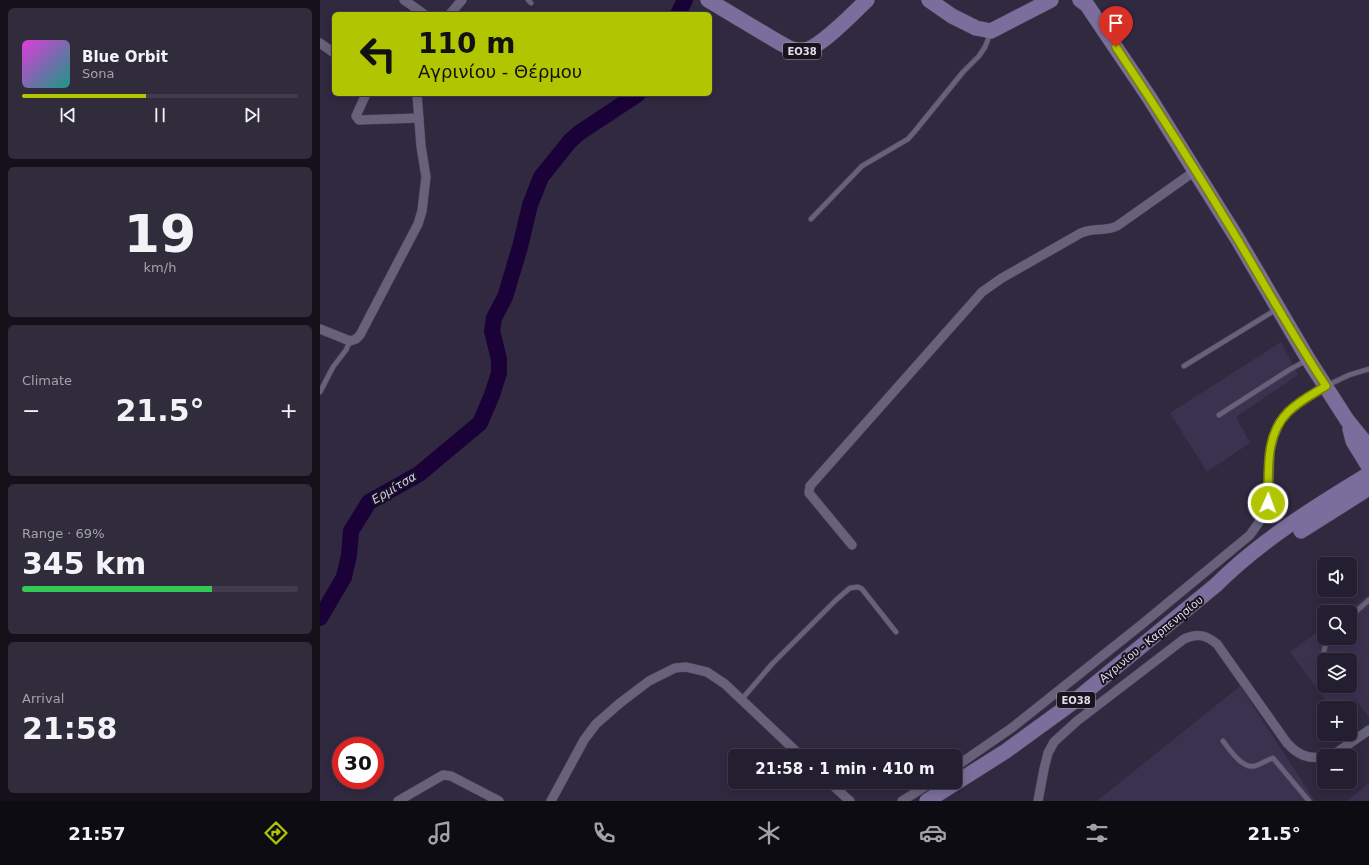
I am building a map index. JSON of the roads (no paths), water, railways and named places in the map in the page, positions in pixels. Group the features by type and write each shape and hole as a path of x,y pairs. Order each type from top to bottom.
{"main road":[{"name":"ΕΟ38","path":"708,0 790,49 800,51 811,49 837,28 866,0"},
{"path":"929,0 952,16 970,25 991,31 1051,0"},
{"path":"1080,0 1087,5 1135,77 1195,171 1308,359 1347,420 1367,443"},
{"path":"1347,420 1353,441 1369,467"},
{"name":"Αγρινίου - Καρπενησίου","path":"927,801 1006,751 1072,703 1216,585 1233,568 1309,512 1369,474"},
{"name":"Αγρινίου - Καρπενησίου","path":"1216,585 1241,574 1311,523 1369,488"},
{"name":"ΕΟ38","path":"1349,500 1369,498"}],"street":[{"path":"404,0 421,12"},
{"path":"452,12 462,0"},
{"path":"320,43 332,52"},
{"path":"365,96 356,116 359,120 419,118"},
{"path":"320,329 350,341 356,339 360,335 418,224 422,211 426,177 421,146 418,96"},
{"path":"852,545 809,493 810,486 982,292 1002,278 1081,233 1089,230 1110,229 1117,226 1195,171"},
{"path":"962,762 1013,727 1141,625 1250,535 1264,515 1268,503 1270,450 1274,435 1280,422 1288,412 1303,400 1326,386"},
{"path":"1038,801 1048,753 1054,742 1077,721 1184,639 1191,636 1199,635 1208,637 1217,644 1294,751 1303,756 1317,757"},
{"path":"551,801 584,740 596,724 657,676 675,668 686,667 707,672 725,684 794,749"},
{"path":"1342,749 1369,730"},
{"path":"398,801 443,775 446,775 500,801"},
{"path":"837,789 850,801"},
{"path":"902,801 921,789"}],"lane":[{"path":"811,219 862,166 908,139 963,72 979,56 985,47 991,31"},
{"path":"1184,366 1278,308"},
{"path":"320,392 333,367 346,350 350,341"},
{"path":"1219,415 1308,359"},
{"path":"1326,386 1349,375 1369,369"},
{"path":"742,699 772,664 850,588 858,587 862,589 896,632"},
{"path":"1357,611 1369,600"},
{"path":"1223,741 1243,763 1251,766 1256,766 1273,758 1309,801"}],"waterway":[{"path":"679,12 685,0"},
{"name":"Ερμίτσα","path":"320,618 344,577 349,555 351,531 369,502 419,474 480,423 492,395 499,373 499,359 492,331 494,318 505,297 520,247 530,205 541,177 570,141 579,133 635,96"}]}
